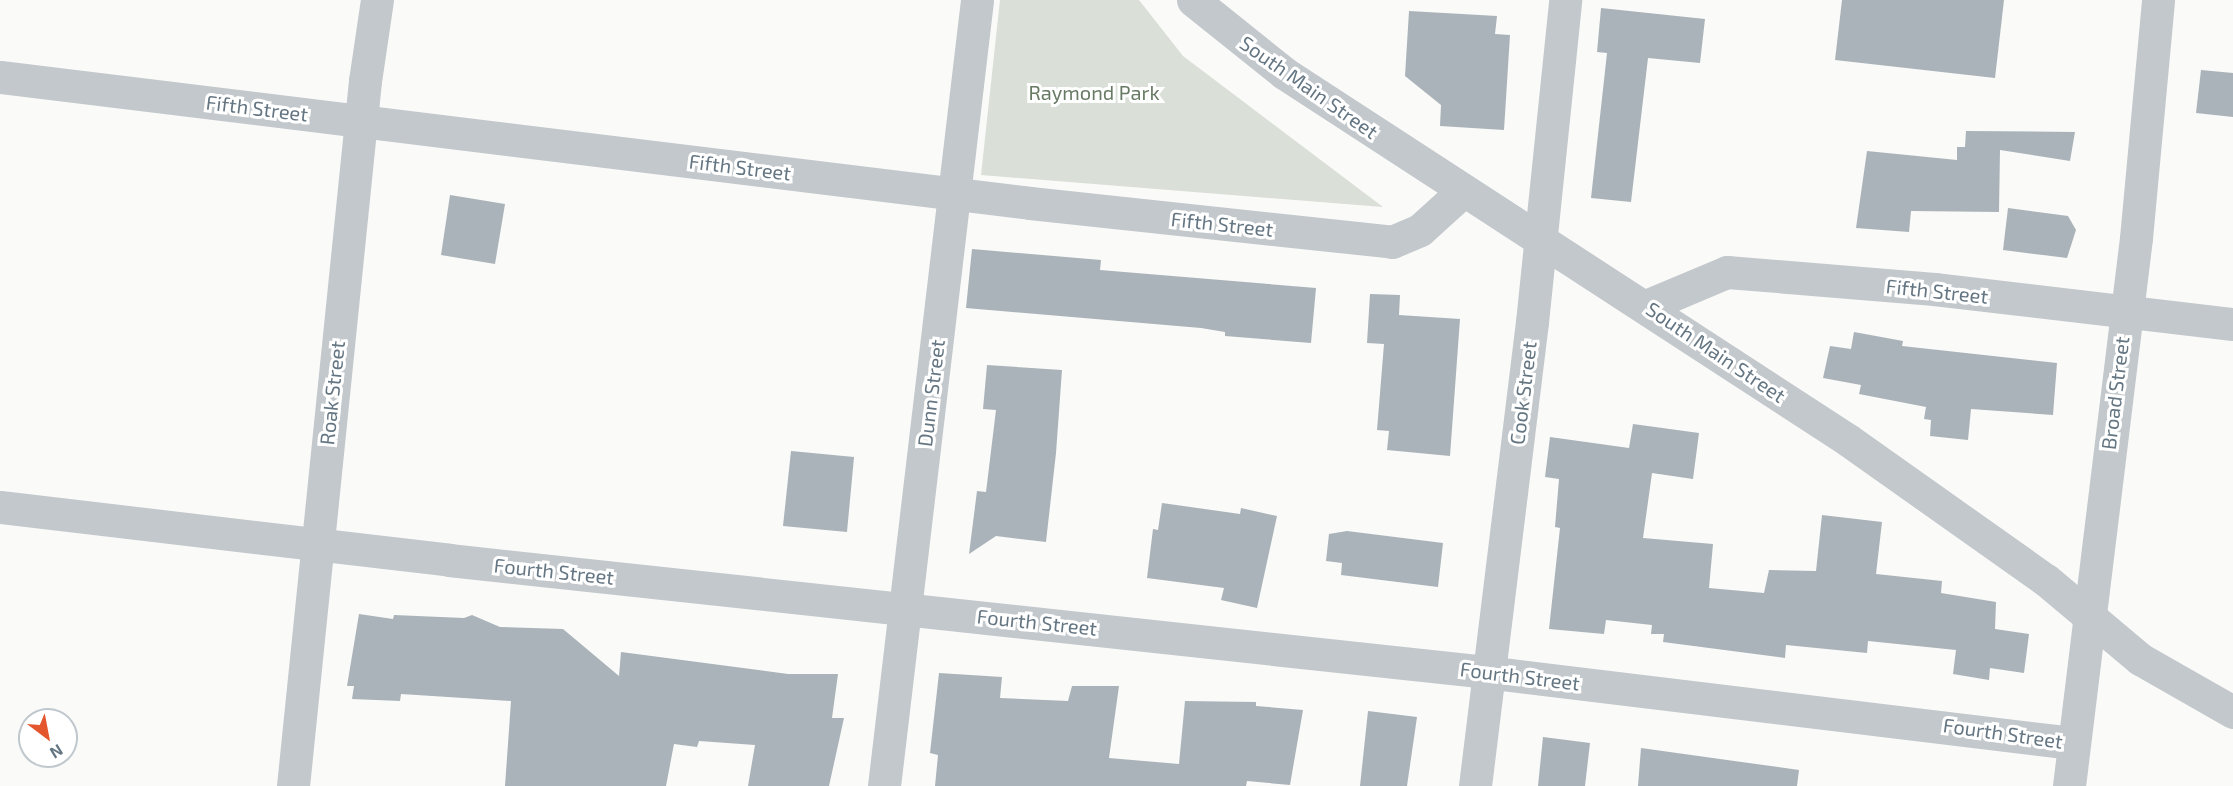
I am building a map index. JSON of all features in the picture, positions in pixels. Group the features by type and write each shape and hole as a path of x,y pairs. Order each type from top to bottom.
{"street":[{"name":"Roak Street","path":"293,786 362,121 377,0"},
{"name":"Dunn Street","path":"884,786 903,608 956,194 977,0"},
{"name":"South Main Street","path":"1194,0 1284,73 1463,191 1646,306 1867,453 2046,580 2140,659 2233,712"},
{"name":"Cook Street","path":"1475,786 1486,672 1540,239 1565,0"},
{"name":"Broad Street","path":"2069,786 2125,313 2136,238 2158,0"},
{"name":"Fifth Street","path":"0,77 956,194 1392,242 1420,230 1463,191"},
{"name":"Fifth Street","path":"1646,306 1727,272 1934,289 2233,324"},
{"name":"Fourth Street","path":"0,507 1486,672 2073,743"}],"green space":[{"name":"Raymond Park","path":"1000,0 1139,0 1183,56 1383,207 981,175"}],"building":[{"path":"1842,0 2004,0 1995,78 1835,60"},
{"path":"1601,8 1705,19 1700,63 1648,58 1631,202 1591,198 1607,53 1597,52"},
{"path":"1409,11 1497,16 1495,34 1510,35 1504,130 1440,126 1441,105 1405,76"},
{"path":"2201,70 2233,73 2233,117 2196,113"},
{"path":"1966,131 2075,132 2070,161 2000,150 1999,212 1911,211 1909,232 1856,228 1867,151 1957,160 1957,147 1965,147"},
{"path":"450,195 505,204 495,264 441,255"},
{"path":"2008,208 2068,216 2076,230 2067,258 2003,250"},
{"path":"972,249 1101,260 1100,270 1316,288 1311,343 1225,336 1225,332 1201,328 966,308"},
{"path":"1370,294 1400,295 1399,315 1460,319 1450,456 1387,450 1389,431 1377,430 1384,344 1367,343"},
{"path":"1854,332 1903,341 1902,346 2057,363 2053,415 1971,409 1968,440 1930,436 1931,420 1924,419 1926,407 1859,394 1861,385 1823,378 1830,346 1851,349"},
{"path":"987,365 1062,370 1056,453 1046,542 996,536 969,554 977,491 986,492 996,410 983,409"},
{"path":"1633,424 1699,433 1693,479 1652,473 1643,538 1713,544 1709,588 1764,593 1769,570 1816,571 1822,515 1882,522 1876,574 1942,581 1941,593 1996,602 1995,629 2029,634 2024,673 1990,668 1989,680 1953,674 1956,650 1868,641 1867,653 1786,645 1785,658 1663,642 1664,634 1651,634 1652,625 1606,620 1604,634 1549,629 1560,528 1555,527 1559,479 1545,477 1550,437 1629,448"},
{"path":"791,451 854,457 847,532 783,526"},
{"path":"1162,503 1240,514 1241,508 1277,516 1257,608 1221,600 1224,588 1147,578 1153,529 1158,530"},
{"path":"1347,531 1443,543 1438,587 1341,575 1342,563 1326,561 1329,534"},
{"path":"359,614 393,619 394,615 464,618 472,615 500,627 563,629 619,676 621,652 788,674 838,674 832,718 844,718 829,786 748,786 755,745 699,741 697,747 674,744 666,786 505,786 511,701 401,694 400,701 352,699 354,686 347,686"},
{"path":"939,673 1002,677 1000,698 1068,701 1072,686 1119,686 1109,758 1179,764 1185,701 1256,702 1256,706 1303,710 1290,785 1247,781 1246,786 935,786 938,755 930,753"},
{"path":"1368,711 1417,717 1407,786 1360,786"},
{"path":"1543,737 1590,743 1585,786 1538,786"},
{"path":"1641,748 1799,770 1797,786 1638,786"}]}
